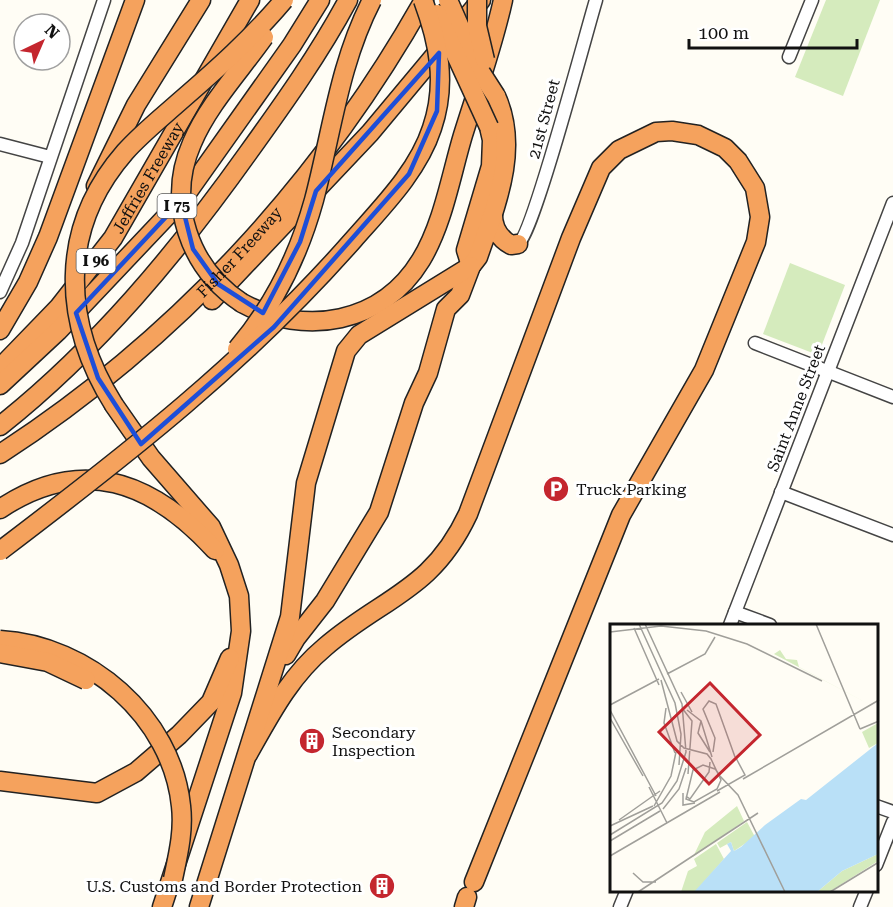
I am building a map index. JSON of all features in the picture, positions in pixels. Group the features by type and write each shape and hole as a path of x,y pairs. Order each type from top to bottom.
{"highway":[{"path":"0,330 28,282 48,237 135,0"},
{"path":"162,907 232,693 241,631 239,596 229,564 211,527 151,458 114,405 90,363 76,313 74,275 84,219 100,174 136,105 201,0"},
{"name":"Jeffries Freeway","path":"0,368 59,307 113,238 250,0"},
{"path":"84,219 106,177 126,152 249,40 286,0"},
{"path":"286,0 197,131 184,166 181,192 182,214 193,249 218,284 242,303 287,321 299,323 333,321 376,304 412,273 434,231 503,0"},
{"name":"I 75","path":"0,385 58,331 182,200 292,45 320,0"},
{"path":"0,426 70,366 173,255 281,109 329,36 348,0"},
{"path":"196,396 255,325 285,275 300,242 314,200 342,76 358,27 372,0"},
{"path":"0,551 141,443 266,334 321,276 387,200 418,160 437,111 441,73 434,31 423,0"},
{"name":"Fisher Freeway","path":"0,454 68,407 129,359 186,309 278,211 351,118 423,0"},
{"path":"429,0 442,22 489,127 492,140 490,166 466,250 475,262"},
{"path":"448,0 478,68 497,98"},
{"path":"129,359 194,317 239,273 370,133 479,0"},
{"path":"269,685 296,638 325,601 384,501 414,404 428,373 446,309 460,295 475,262 496,198 506,163 508,138 479,37 479,0"},
{"path":"248,754 284,691 304,666 337,638 389,603 435,566 461,528 586,200 601,168 619,150 656,132 672,131 698,135 725,148 738,160 755,188 760,217 756,242 704,370 621,515 468,895"},
{"path":"496,198 494,226 506,242 518,244"},
{"path":"199,907 290,617 306,483 348,347 359,335 489,251 518,244"},
{"path":"0,509 33,490 64,481 96,480 127,487 153,497 182,516 229,564"},
{"path":"0,781 97,793 136,772 179,735 211,702 241,631"},
{"path":"0,640 39,646 69,657 112,685 153,728 175,777 181,805 181,836 169,907"},
{"path":"0,653 48,662 82,678 113,700 139,730 157,762 169,800 173,820 174,879"}],"street":[{"path":"0,292 22,243 104,0"},
{"name":"21st Street","path":"518,244 527,232 543,186 596,0"},
{"path":"789,57 812,0"},
{"path":"0,144 50,157"},
{"name":"Saint Anne Street","path":"730,624 893,203"},
{"path":"880,236 893,241"},
{"path":"755,343 893,397"},
{"path":"781,492 893,535"},
{"path":"735,612 767,624"},
{"path":"878,807 893,812"},
{"path":"878,860 893,822"},
{"path":"620,907 627,892"},
{"path":"860,907 867,892"}],"highlighted area":[{"path":"439,53 437,111 409,174 274,327 141,444 98,378 76,313 181,201 193,249 218,284 263,313 300,242 316,191"}],"green space":[{"path":"826,0 880,0 843,96 795,77"},
{"path":"790,263 845,285 818,355 763,334"}],"place":[{"name":"Truck Parking","path":"556,489"},
{"name":"Secondary Inspection","path":"312,741"},
{"name":"U.S. Customs and Border Protection","path":"382,886"}]}
